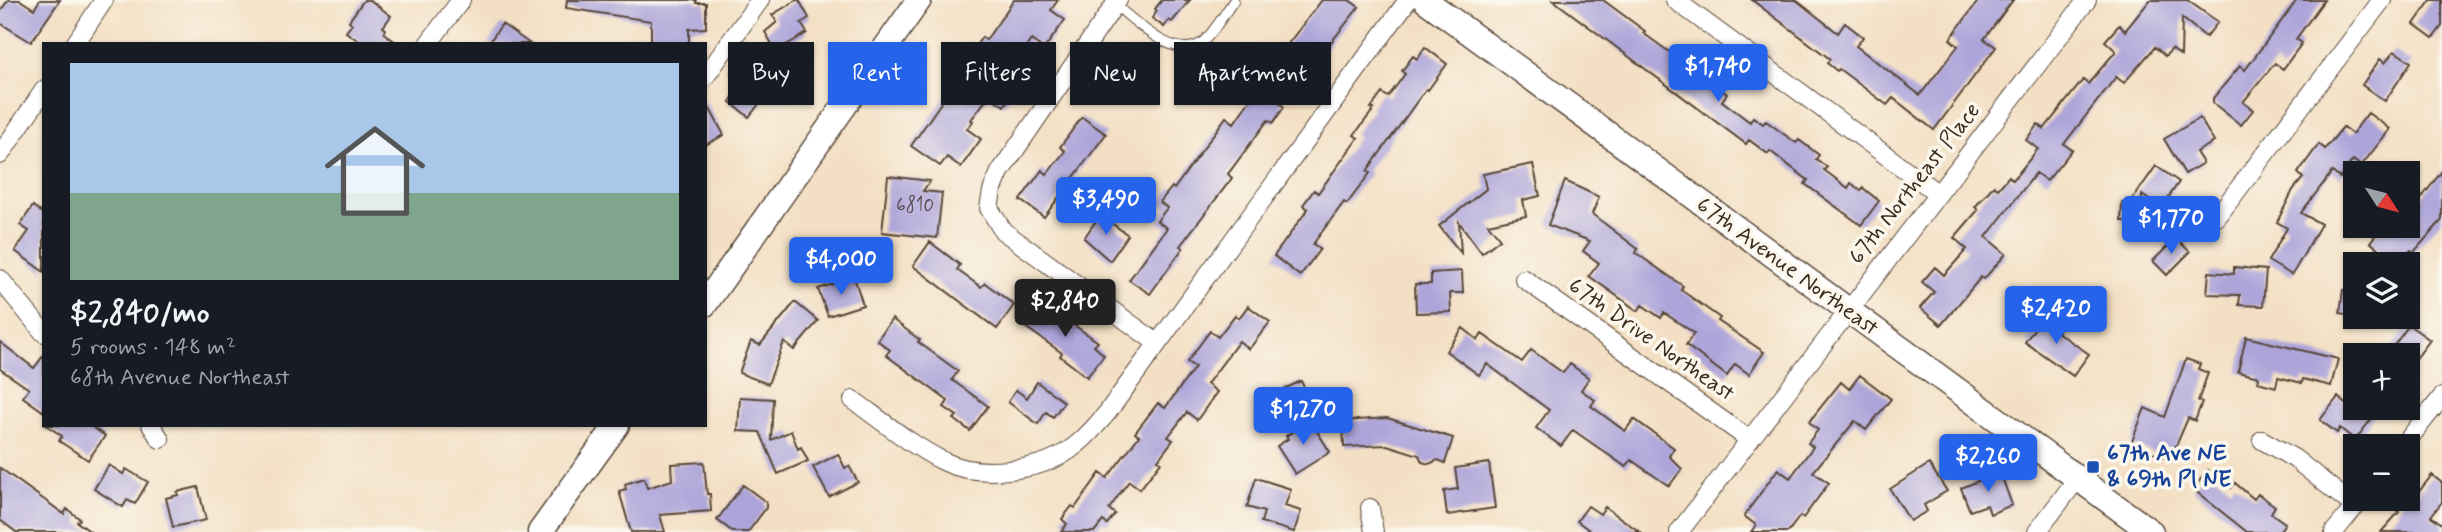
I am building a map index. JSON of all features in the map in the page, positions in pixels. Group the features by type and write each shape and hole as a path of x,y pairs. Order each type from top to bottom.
{"main road":[{"path":"707,300 919,0"},
{"name":"67th Avenue Northeast","path":"1425,0 2151,532"},
{"path":"540,532 616,427"}],"street":[{"path":"76,42 104,0"},
{"path":"430,42 460,0"},
{"path":"707,75 760,0"},
{"path":"853,400 919,448 945,462 980,470 1023,468 1067,453 1107,414 1408,0"},
{"path":"1675,0 1937,193"},
{"name":"67th Northeast Place","path":"1679,532 2087,0"},
{"path":"2217,217 2382,0"},
{"path":"1116,2 1000,172 989,208 1003,231 1157,343"},
{"path":"0,155 42,93"},
{"path":"0,279 42,330"},
{"name":"67th Drive Northeast","path":"1524,279 1750,440"},
{"path":"2413,434 2442,397"},
{"path":"2262,440 2343,493"},
{"path":"2037,532 2077,479"},
{"path":"1370,508 1374,532"},
{"path":"2334,532 2351,511"}],"lane":[{"path":"1116,2 1163,42 1183,48 1194,47 1204,40 1234,0"}],"building":[{"path":"8,0 20,0 34,9 40,0 60,0 31,42 0,23 0,12"},
{"path":"364,0 370,0 391,16 383,27 386,29 384,33 395,42 360,42 346,32 352,24 349,21"},
{"path":"567,0 696,0 696,3 706,3 706,28 689,29 689,42 651,42 651,21 566,8"},
{"path":"799,0 809,18 801,23 807,33 792,42 771,42 765,32 777,22 772,15"},
{"path":"1014,0 1058,0 1051,10 1065,20 1049,42 979,42 982,37 986,40"},
{"path":"1162,0 1190,0 1172,22 1169,20 1164,27 1152,18"},
{"path":"1322,0 1349,0 1359,7 1331,42 1289,42"},
{"path":"1553,0 1603,0 1645,31 1643,33 1727,94 1722,101 1750,122 1753,117 1763,124 1766,121 1796,143 1799,140 1819,155 1816,159 1827,167 1824,170 1848,188 1851,183 1861,191 1863,188 1879,201 1861,225 1805,184 1808,180 1770,151 1768,154 1749,140 1746,144"},
{"path":"1752,0 1796,0 1838,33 1845,23 1863,37 1856,46 1920,95 1958,46 1950,39 1979,0 2013,0 1984,39 1996,47 1934,130 1893,98 1887,105 1839,69 1837,71 1827,63 1830,59"},
{"path":"2150,0 2187,0 2218,22 2206,37 2182,18 2181,56 2172,49 2165,56 2155,47 2124,83 2116,77 2064,144 2072,150 2047,181 2036,173 1986,237 2006,254 1984,279 1981,277 1941,325 1920,308 1934,292 1922,282 1935,267 1944,275 1967,249 1954,238 1978,210 1975,207 1994,185 1998,189 2009,176 2013,180 2038,149 2026,140 2038,124 2044,129 2083,80 2088,84 2116,51 2105,41 2119,25 2125,31"},
{"path":"2297,0 2324,0 2296,39 2302,43 2283,69 2275,63 2243,102 2253,110 2241,125 2213,103 2213,98 2240,66 2245,70"},
{"path":"2431,0 2442,0 2442,26 2433,38 2414,24"},
{"path":"502,24 527,42 489,42"},
{"path":"1425,47 1447,64 1367,171 1370,173 1347,204 1344,202 1313,244 1320,249 1300,276 1274,256 1308,209 1303,205 1314,190 1318,193 1358,138 1354,135 1374,109 1371,108 1382,93 1388,97 1405,74 1402,71 1413,56 1417,59"},
{"path":"2394,51 2411,62 2385,101 2362,85 2380,59 2385,63"},
{"path":"941,103 941,105 982,105 967,129 981,139 961,167 947,157 940,166 911,146"},
{"path":"707,104 724,135 707,144"},
{"path":"734,105 758,105 749,117"},
{"path":"1247,105 1284,107 1273,123 1268,120 1228,174 1232,178 1180,246 1183,248 1150,294 1129,280 1167,228 1157,221 1167,208 1160,202 1172,187 1174,189 1226,117 1234,123"},
{"path":"2368,113 2390,129 2365,161 2343,161 2343,174 2340,178 2332,172 2301,213 2321,224 2292,275 2268,261 2287,228 2277,222 2293,190 2303,178 2298,173 2319,144 2325,149 2343,127 2352,134"},
{"path":"1082,117 1106,134 1044,217 1020,200 1042,170 1047,174 1065,151 1060,147"},
{"path":"2200,118 2214,142 2196,152 2203,163 2185,174 2164,139"},
{"path":"1533,164 1540,196 1523,200 1526,216 1488,224 1500,239 1482,253 1459,222 1461,253 1439,226 1486,189 1483,174"},
{"path":"2156,166 2179,182 2161,208 2142,195 2141,221 2121,221 2122,203 2130,203"},
{"path":"2442,171 2442,220 2414,252 2383,252 2370,242 2373,238 2420,238 2420,200"},
{"path":"888,176 930,181 923,191 942,193 937,238 882,232"},
{"path":"1565,181 1599,197 1592,214 1638,249 1636,253 1683,286 1681,290 1720,318 1718,321 1764,352 1749,374 1735,364 1727,376 1686,345 1694,333 1664,313 1661,318 1642,305 1638,311 1589,276 1599,263 1583,251 1590,241 1548,225"},
{"path":"33,206 42,213 42,271 15,251 29,231 20,225"},
{"path":"1100,215 1128,235 1110,261 1084,238"},
{"path":"2176,238 2190,252 2167,275 2153,261"},
{"path":"930,242 960,265 957,270 981,287 985,283 1014,305 997,329 913,266"},
{"path":"2234,267 2266,270 2263,306 2239,305 2240,295 2207,294 2209,272 2234,274"},
{"path":"1462,271 1463,293 1450,293 1451,312 1416,313 1415,284 1431,284 1431,273"},
{"path":"854,277 863,305 828,316 818,289"},
{"path":"2343,290 2343,314 2340,313"},
{"path":"795,302 818,321 794,350 784,342 768,384 739,373 751,341 760,345"},
{"path":"1041,302 1098,342 1094,346 1104,355 1087,377 1060,356 1062,353 1024,326"},
{"path":"1248,306 1270,322 1249,349 1239,341 1207,384 1217,392 1197,420 1187,412 1168,437 1173,440 1158,460 1161,462 1140,489 1129,481 1109,509 1115,514 1107,524 1103,521 1094,532 1061,532 1067,524 1062,519 1072,506 1075,508 1100,473 1107,478 1139,436 1135,433 1158,403 1165,408 1195,367 1187,362 1210,331 1218,337 1235,315 1239,318"},
{"path":"2044,315 2060,326 2057,332 2089,354 2073,376 2025,342"},
{"path":"892,319 958,371 952,380 988,406 970,431 954,419 957,416 944,407 948,401 886,355 890,350 877,340"},
{"path":"1463,328 1478,340 1482,334 1522,362 1531,350 1563,373 1570,364 1589,378 1581,390 1595,400 1591,406 1625,431 1634,419 1674,448 1669,456 1682,469 1669,486 1631,460 1626,467 1573,430 1561,446 1536,428 1549,410 1487,364 1479,375 1446,351"},
{"path":"2406,329 2415,329 2430,340 2420,353 2420,343 2396,343"},
{"path":"2246,337 2338,359 2331,386 2303,379 2302,383 2278,377 2276,387 2258,382 2259,377 2238,372"},
{"path":"0,342 34,368 42,358 42,411 23,397 29,389 0,369"},
{"path":"2186,359 2200,364 2198,369 2208,373 2198,401 2202,402 2195,421 2188,418 2170,460 2131,444 2145,408 2165,417"},
{"path":"1860,375 1891,399 1866,430 1855,421 1813,472 1829,483 1803,518 1800,516 1788,532 1751,532 1756,525 1744,516 1778,469 1790,478 1813,447 1808,443 1818,430 1809,422 1841,382 1849,389"},
{"path":"1301,381 1316,412 1297,421 1282,390"},
{"path":"1037,382 1064,402 1053,417 1046,412 1038,424 1008,402 1016,390 1027,398"},
{"path":"740,397 773,399 771,440 791,431 798,449 801,447 808,461 778,474 760,432 738,431"},
{"path":"2338,397 2343,401 2343,420 2371,420 2360,434 2348,434 2340,428 2337,433 2320,420"},
{"path":"1387,418 1453,438 1445,463 1438,460 1429,464 1422,462 1419,455 1387,445 1344,447 1343,421"},
{"path":"1310,420 1330,452 1295,474 1277,446 1288,439 1286,436"},
{"path":"49,427 92,427 105,436 88,460 59,441 62,436"},
{"path":"838,454 845,468 849,466 858,482 829,497 813,467"},
{"path":"704,462 711,511 660,515 665,532 631,532 619,491 626,489 625,484 644,478 647,488 672,480 671,464"},
{"path":"1489,463 1495,508 1447,515 1444,491 1458,489 1455,468"},
{"path":"1929,464 1947,491 1924,505 1927,511 1910,521 1890,489"},
{"path":"109,465 123,474 126,469 148,482 135,504 127,500 123,507 94,489"},
{"path":"0,468 64,514 67,509 80,519 77,522 91,532 16,532 0,520"},
{"path":"2208,470 2231,488 2235,483 2254,499 2258,494 2275,506 2271,513 2285,523 2279,532 2247,532 2193,489"},
{"path":"2000,472 2012,505 1990,514 1987,505 1970,511 1961,488"},
{"path":"2432,475 2442,483 2442,502 2431,516 2442,524 2442,532 2381,532 2399,512 2397,511 2420,511 2420,490"},
{"path":"1256,478 1291,489 1285,506 1301,511 1294,532 1261,522 1264,512 1247,507"},
{"path":"743,485 766,502 766,508 748,532 733,532 717,520"},
{"path":"198,487 206,520 173,527 166,498"},
{"path":"1588,506 1600,514 1605,507 1640,532 1592,532 1577,521"}],"place":[{"name":"67th Ave NE & 69th Pl NE","path":"2093,467"}]}
